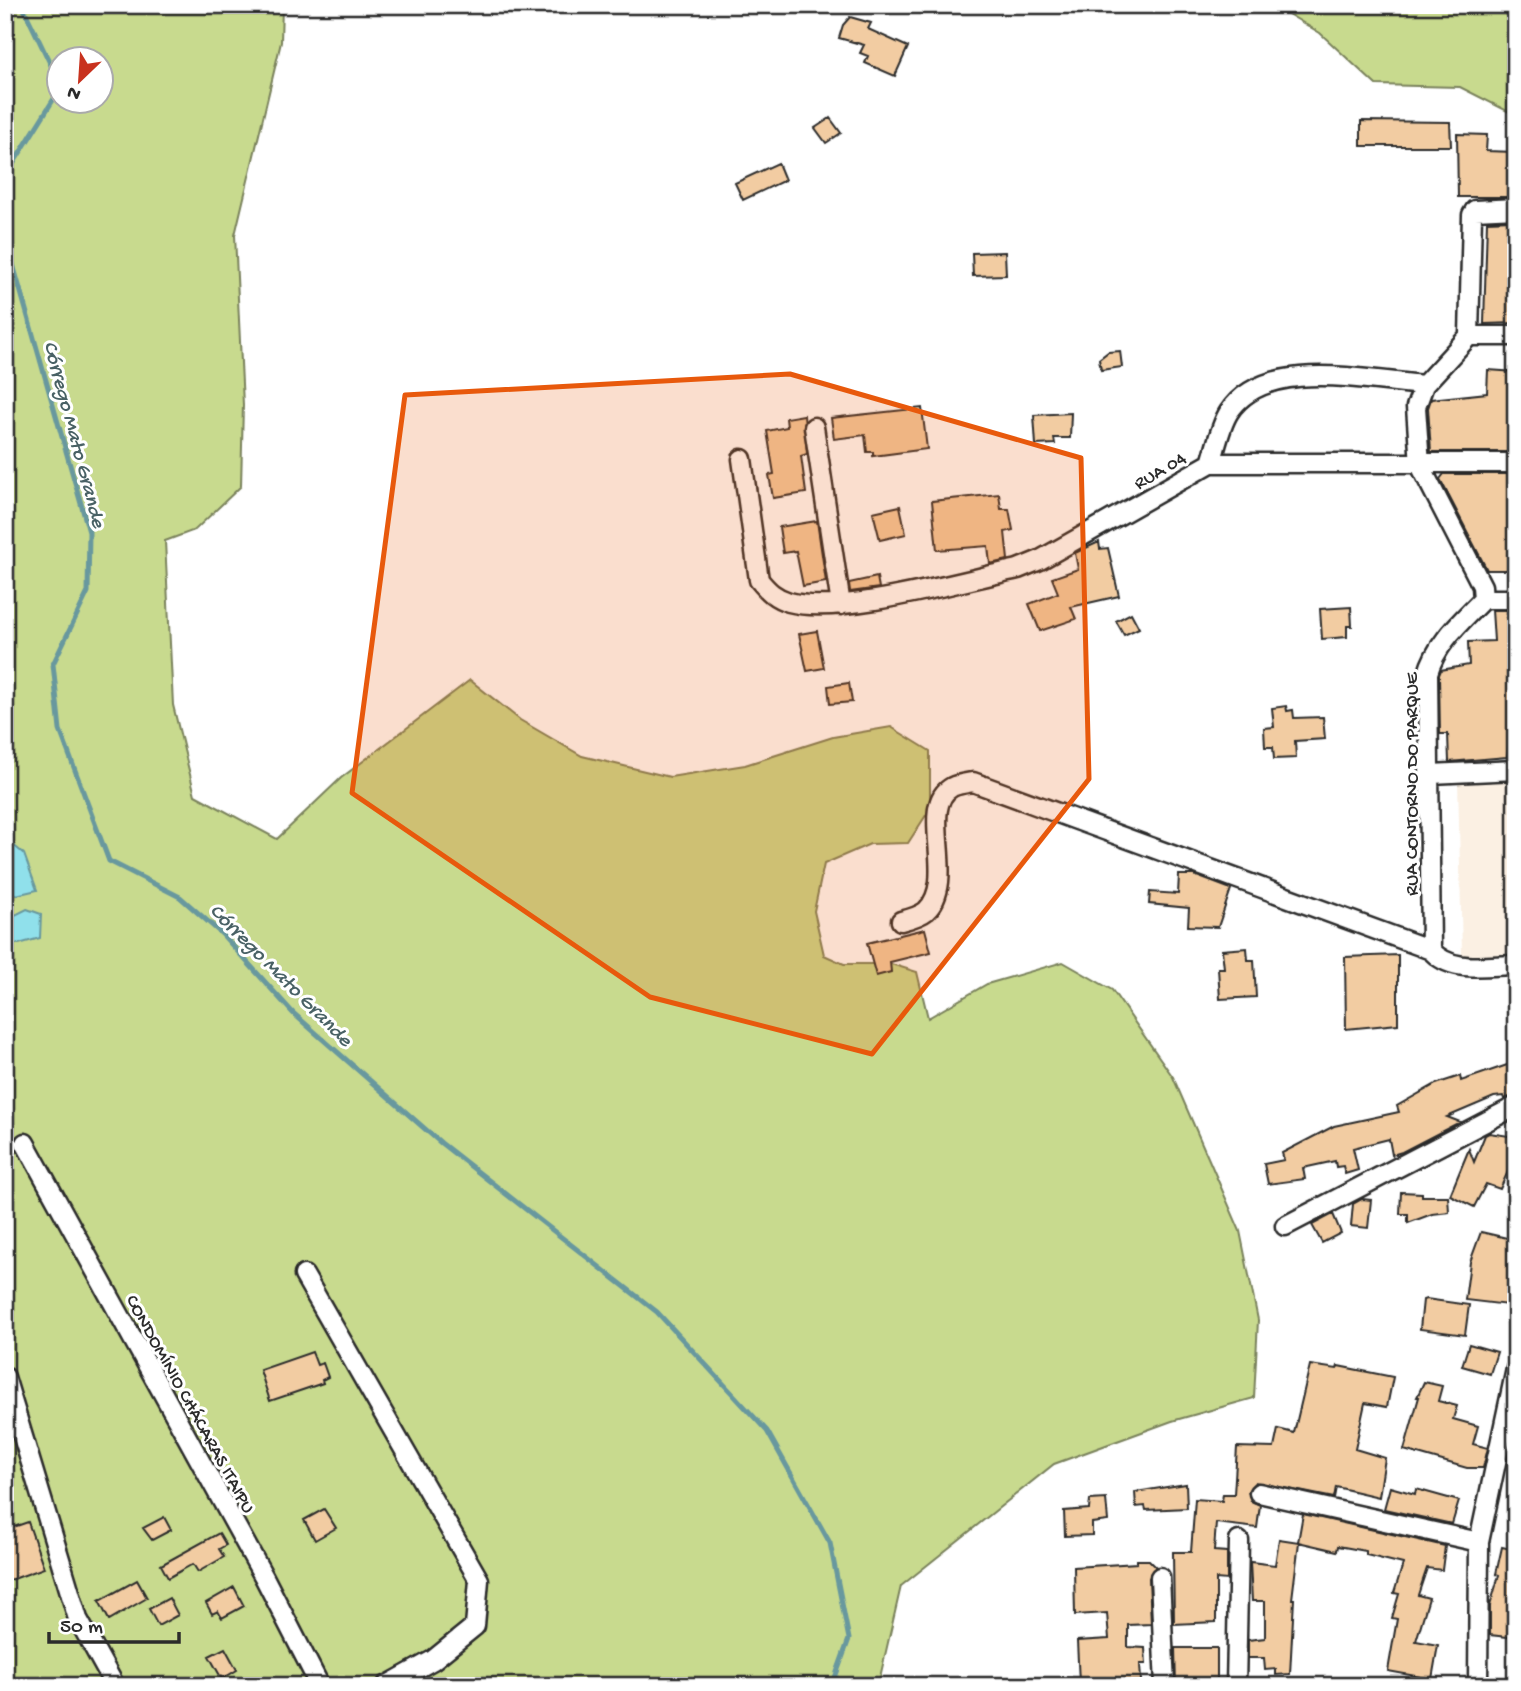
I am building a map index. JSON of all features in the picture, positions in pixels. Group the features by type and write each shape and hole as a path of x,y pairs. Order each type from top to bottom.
{"street":[{"path":"1516,208 1475,210 1472,215 1469,336 1424,385 1416,407 1420,465 1482,586 1483,599 1516,599"},
{"path":"1469,336 1516,336"},
{"path":"1211,463 1228,413 1245,394 1272,380 1301,376 1424,385"},
{"path":"814,427 841,605"},
{"name":"RUA 04","path":"742,459 759,580 770,594 790,602 841,605 1018,569 1040,560 1211,463 1516,463"},
{"name":"RUA CONTORNO DO PARQUE","path":"1432,950 1428,673 1432,658 1454,629 1483,599"},
{"path":"1431,774 1516,770"},
{"path":"901,922 924,913 936,900 941,877 937,811 943,795 952,787 973,782 1432,950 1438,958 1452,965 1516,965"},
{"path":"1285,1226 1516,1106"},
{"name":"CONDOMÍNIO CHÁCARAS ITAIPU","path":"25,1143 264,1577 320,1686"},
{"path":"304,1275 479,1580 475,1626 433,1660 386,1686"},
{"path":"1478,1686 1479,1542 1516,1369"},
{"path":"5,1377 78,1619 115,1686"},
{"path":"1259,1493 1479,1542"},
{"path":"1236,1686 1239,1541"},
{"path":"1160,1577 1165,1686"}],"highlighted area":[{"path":"790,374 1081,458 1089,779 872,1054 650,997 352,793 405,395"}],"shaded area":[{"path":"1516,778 1516,956 1462,955 1458,780"}],"green space":[{"path":"5,5 282,5 281,42 235,235 243,405 241,486 195,530 165,541 173,705 195,795 277,839 341,778 470,680 520,720 582,756 670,777 745,765 833,737 891,727 930,751 930,809 908,843 870,844 824,864 814,911 824,955 844,964 891,964 917,972 928,1018 987,984 1063,962 1112,990 1173,1077 1240,1231 1258,1320 1254,1398 1172,1421 1054,1464 901,1586 878,1686 5,1686"},
{"path":"1273,5 1516,5 1516,113 1515,115 1460,87 1376,85 1320,33"}],"water":[{"path":"5,838 24,854 37,890 16,895 5,889"},
{"path":"27,909 41,914 40,938 19,944 5,943 5,920"}],"building":[{"path":"850,17 871,23 868,29 908,47 895,76 865,63 868,56 860,53 864,45 839,38 843,25"},
{"path":"830,118 841,133 826,143 815,128"},
{"path":"1361,121 1450,122 1451,146 1361,146"},
{"path":"1457,134 1487,135 1486,151 1515,152 1513,197 1458,197"},
{"path":"778,163 785,180 743,200 735,183"},
{"path":"1487,221 1516,222 1516,323 1484,324"},
{"path":"1005,252 1006,275 973,276 972,253"},
{"path":"1120,351 1122,367 1101,370 1099,359 1108,352"},
{"path":"1488,370 1516,372 1516,448 1509,448 1509,452 1431,452 1428,408 1431,399 1487,393"},
{"path":"922,408 927,449 873,456 873,452 867,452 865,435 834,439 831,418"},
{"path":"1071,413 1070,438 1054,438 1055,444 1036,445 1034,415"},
{"path":"804,415 807,454 801,456 806,493 773,498 769,475 774,474 767,431 787,427 786,418"},
{"path":"1444,474 1509,474 1516,477 1516,566 1512,566 1512,570 1487,570 1440,479"},
{"path":"999,494 1001,509 1009,509 1013,530 1005,532 1008,560 990,564 988,546 937,550 932,501"},
{"path":"900,506 906,534 880,540 873,512"},
{"path":"817,521 826,582 803,586 796,551 783,553 779,527"},
{"path":"1099,542 1100,549 1108,548 1119,596 1071,607 1076,619 1040,631 1029,604 1058,593 1052,578 1078,569 1075,553"},
{"path":"877,577 879,588 850,592 849,583"},
{"path":"1351,607 1352,626 1347,626 1347,637 1322,639 1320,609"},
{"path":"1492,610 1516,610 1516,739 1512,740 1513,746 1509,746 1507,757 1449,762 1448,734 1440,734 1439,675 1441,670 1469,665 1468,642 1494,641"},
{"path":"1131,613 1139,628 1124,635 1116,621"},
{"path":"817,631 824,668 807,671 799,634"},
{"path":"849,683 852,702 830,704 828,686"},
{"path":"1286,706 1287,711 1293,710 1294,718 1323,717 1325,739 1295,741 1296,758 1274,759 1273,747 1265,747 1264,728 1274,727 1272,708"},
{"path":"1179,875 1194,875 1231,889 1218,927 1188,926 1189,908 1149,904 1150,892 1178,894"},
{"path":"925,929 931,952 890,962 891,972 876,976 867,943"},
{"path":"1247,948 1248,960 1254,960 1256,997 1220,999 1218,968 1224,968 1222,950"},
{"path":"1398,955 1398,1024 1346,1029 1345,957"},
{"path":"1516,1062 1516,1095 1504,1099 1503,1096 1494,1097 1447,1117 1460,1122 1402,1152 1392,1155 1389,1139 1353,1148 1358,1170 1345,1174 1343,1166 1336,1167 1335,1161 1303,1168 1305,1179 1268,1184 1264,1164 1284,1160 1282,1153 1334,1126 1399,1112 1397,1106 1436,1084 1460,1076 1461,1081"},
{"path":"1489,1133 1516,1137 1516,1168 1510,1167 1500,1189 1486,1184 1474,1207 1450,1195 1469,1149 1474,1162 1485,1135"},
{"path":"1401,1192 1422,1193 1422,1196 1448,1196 1449,1212 1432,1214 1408,1223 1408,1214 1400,1214"},
{"path":"1362,1199 1371,1200 1368,1228 1351,1226 1353,1204"},
{"path":"1333,1214 1341,1233 1322,1243 1312,1225"},
{"path":"1481,1232 1516,1240 1516,1306 1465,1300 1470,1262"},
{"path":"1423,1300 1469,1305 1465,1335 1420,1329"},
{"path":"1469,1344 1497,1352 1490,1374 1462,1366"},
{"path":"312,1352 317,1365 323,1363 328,1377 322,1380 323,1383 270,1401 260,1370"},
{"path":"1310,1365 1337,1369 1338,1366 1393,1377 1387,1407 1365,1403 1355,1449 1385,1458 1379,1497 1336,1487 1334,1498 1255,1482 1248,1491 1251,1501 1260,1505 1257,1528 1216,1523 1214,1551 1227,1552 1227,1580 1216,1579 1216,1622 1174,1624 1173,1552 1191,1552 1195,1499 1222,1501 1223,1494 1234,1494 1237,1447 1274,1448 1278,1429 1294,1433"},
{"path":"1424,1382 1442,1386 1438,1401 1457,1406 1453,1419 1478,1426 1473,1444 1488,1448 1483,1468 1467,1468 1404,1450 1417,1397"},
{"path":"1186,1484 1187,1508 1146,1510 1145,1506 1136,1507 1135,1492"},
{"path":"1390,1487 1415,1494 1416,1489 1459,1501 1452,1524 1384,1509"},
{"path":"1106,1499 1108,1521 1092,1523 1092,1535 1065,1536 1064,1511 1089,1509 1090,1500"},
{"path":"324,1509 336,1528 315,1540 304,1520"},
{"path":"1303,1514 1445,1546 1442,1570 1427,1568 1418,1595 1429,1598 1416,1641 1438,1645 1432,1679 1388,1671 1397,1619 1392,1618 1399,1594 1394,1593 1403,1564 1366,1555 1366,1551 1338,1546 1337,1551 1298,1542"},
{"path":"164,1517 171,1530 152,1540 143,1528"},
{"path":"28,1522 44,1568 5,1582 5,1530"},
{"path":"219,1533 226,1545 219,1549 224,1557 198,1572 193,1564 168,1578 161,1565"},
{"path":"1279,1539 1299,1542 1292,1599 1290,1674 1276,1675 1276,1669 1265,1670 1264,1658 1248,1658 1248,1640 1265,1638 1265,1601 1252,1601 1250,1562 1275,1565"},
{"path":"1502,1547 1516,1550 1516,1638 1490,1635 1490,1606 1499,1575 1496,1574"},
{"path":"1137,1560 1149,1560 1156,1567 1149,1578 1151,1624 1128,1625 1128,1647 1145,1648 1146,1664 1140,1664 1141,1681 1079,1683 1077,1641 1109,1639 1107,1613 1075,1615 1074,1567 1137,1563"},
{"path":"137,1580 147,1598 109,1620 99,1601"},
{"path":"234,1587 244,1606 222,1618 218,1611 212,1614 206,1603"},
{"path":"169,1598 178,1615 158,1626 149,1609"},
{"path":"225,1648 237,1670 222,1679 209,1656"},
{"path":"1175,1648 1217,1648 1217,1686 1176,1686"}],"waterway":[{"name":"Córrego Mato Grande","path":"22,5 46,55"},
{"name":"Córrego Mato Grande","path":"5,177 46,111"},
{"name":"Córrego Mato Grande","path":"5,236 89,532 88,592 53,664 60,730 109,861 180,897 222,934 293,1013 441,1143 657,1312 767,1431 830,1543 849,1639 832,1686"}]}
